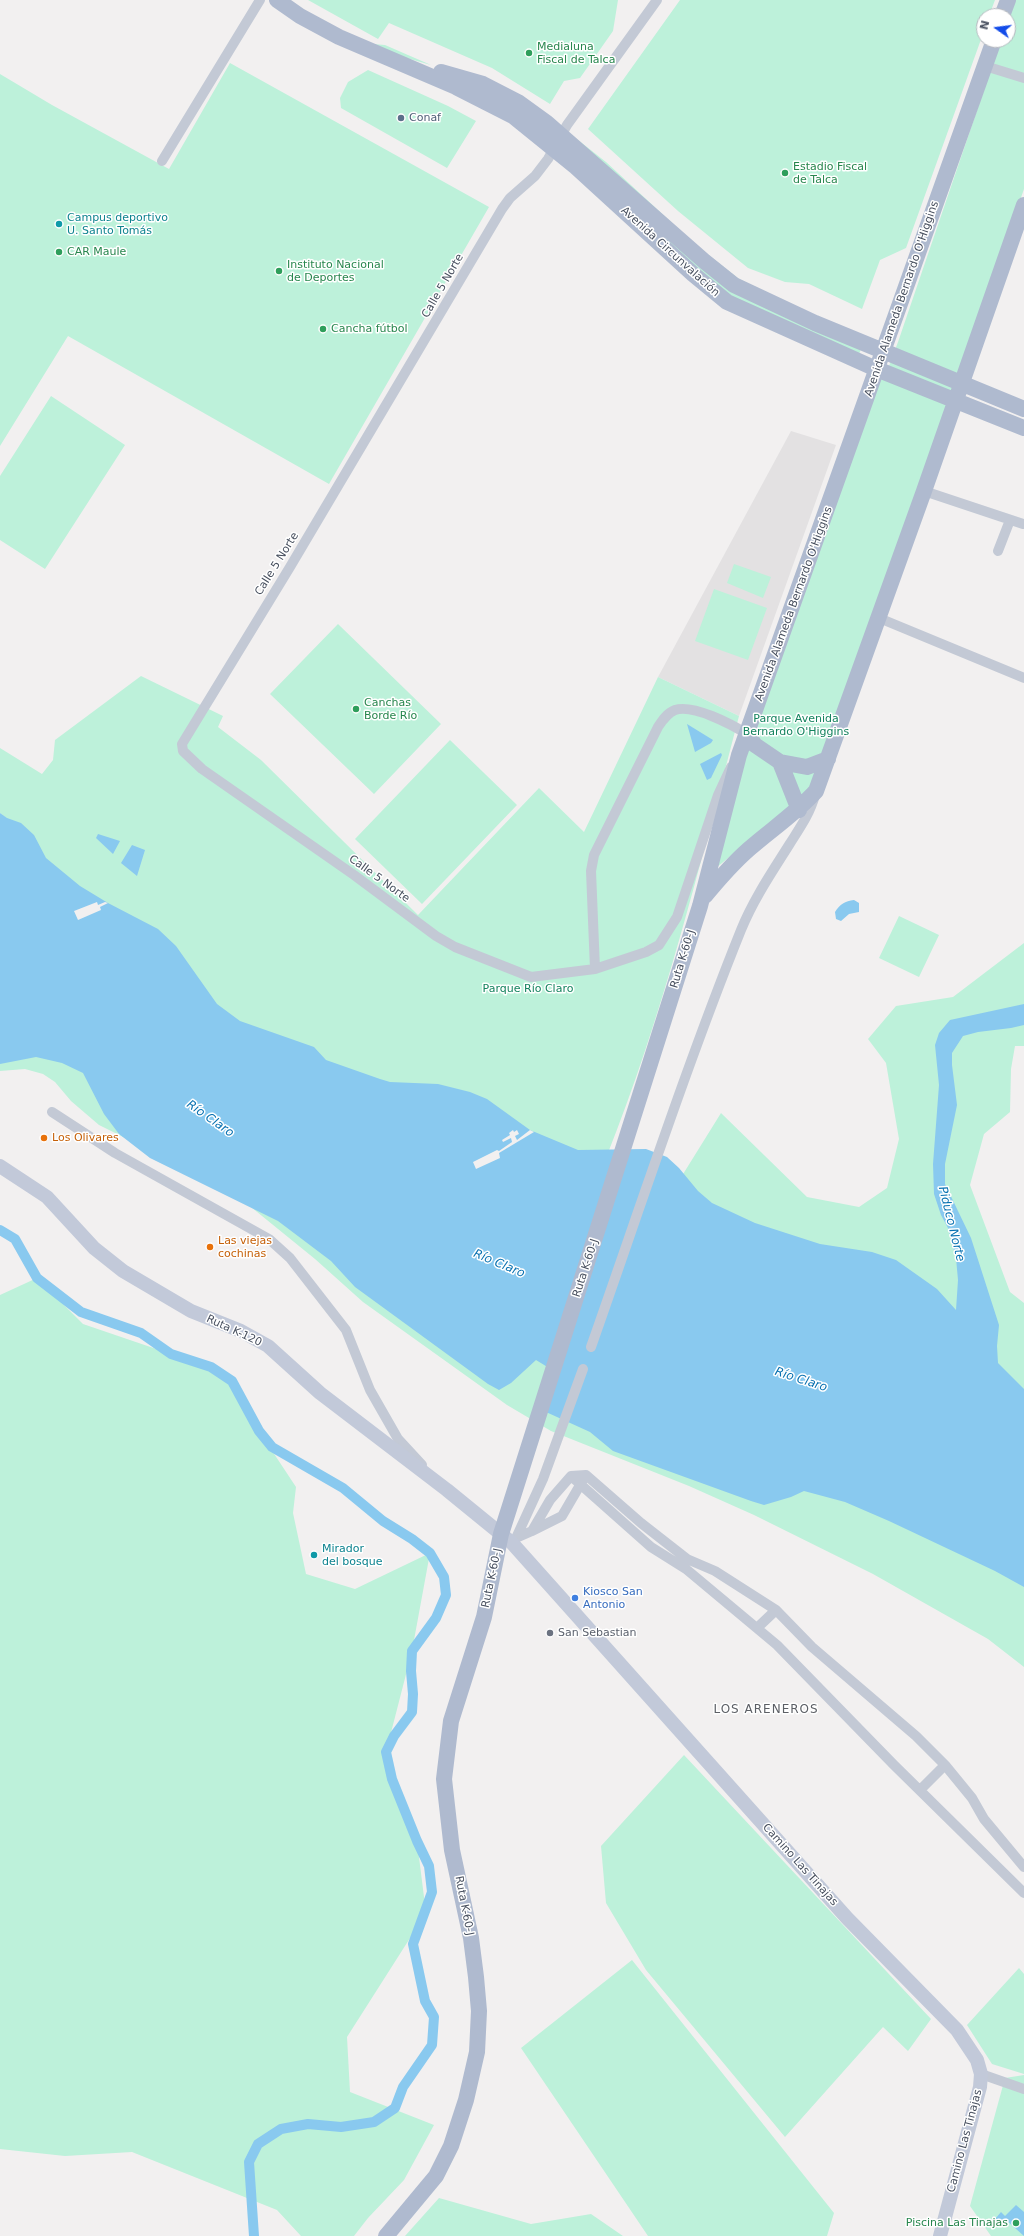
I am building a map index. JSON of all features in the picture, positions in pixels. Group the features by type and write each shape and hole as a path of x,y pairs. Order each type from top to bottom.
{"main road":[{"name":"Avenida Circunvalación","path":"277,0 320,28 456,87 502,110 558,142 734,285 815,323 1024,409"},
{"name":"Avenida Alameda Bernardo O'Higgins","path":"698,911 739,755 878,370 991,48"},
{"name":"Avenida Circunvalación","path":"558,142 693,274 727,302 878,370 1024,428"},
{"path":"698,911 705,896 721,876 749,849 798,810 816,791 879,618 1024,205"},
{"path":"747,734 763,752 780,762 807,766 828,759"},
{"path":"780,762 798,810"},
{"name":"Ruta K-60-J","path":"386,2236 436,2176 451,2146 466,2100 477,2052 479,2011 476,1978 470,1938 452,1850 444,1779 451,1721 510,1538 508,1512 698,911"}],"street":[{"path":"162,161 260,0"},
{"name":"Calle 5 Norte","path":"657,0 567,125 558,142 535,176 510,198 502,209 306,540 182,744 183,751 202,769 354,875 436,936 455,947 531,977 595,969 646,952 659,945 667,936 677,917 724,780 739,755"},
{"path":"985,66 1024,78"},
{"path":"924,491 1023,524"},
{"path":"998,551 1010,520"},
{"path":"879,618 1024,678"},
{"path":"595,969 591,871 594,855 658,727 667,715 675,710 685,709 695,710 747,734"},
{"path":"591,1347 682,1089 742,927 758,896 801,827 812,806 816,791"},
{"path":"798,810 801,827"},
{"path":"52,1112 115,1153 269,1239 290,1258 346,1330 370,1390 398,1439 447,1490"},
{"name":"Ruta K-120","path":"0,1166 47,1197 94,1248 123,1271 191,1311 241,1331 268,1346 320,1392 510,1538"},
{"path":"510,1538 524,1521 543,1479 583,1369"},
{"path":"510,1538 532,1531 562,1516 586,1475"},
{"path":"532,1531 550,1500 571,1476 586,1475 641,1523 687,1559 714,1571 776,1610 812,1647 916,1736 946,1765 972,1798 984,1819 1024,1867"},
{"path":"571,1476 651,1547 686,1569 777,1645 1024,1893"},
{"name":"Camino Las Tinajas","path":"510,1538 847,1918 957,2030 971,2049 981,2074 980,2087 940,2236"},
{"path":"757,1628 776,1610"},
{"path":"920,1790 946,1765"},
{"path":"981,2074 1024,2089"}],"shaded area":[{"path":"791,431 836,445 739,716 658,677"}],"green space":[{"name":"Medialuna Fiscal de Talca","path":"308,0 618,0 613,31 580,78 564,81 550,104 492,68 389,23 378,39"},
{"name":"Estadio Fiscal de Talca","path":"680,0 995,0 992,8 976,8 976,48 978,48 906,248 880,260 862,309 809,284 785,282 748,268 678,211 588,129"},
{"name":"Parque Avenida Bernardo O'Higgins","path":"1015,0 1024,0 1024,189 949,404 810,790 716,868 745,756 878,381 885,377 898,342 998,48 1016,48 1016,8 1012,8"},
{"path":"373,44 385,45 431,65 382,51"},
{"name":"Instituto Nacional de Deportes","path":"230,63 489,207 329,484 68,336 0,446 0,74 52,105 169,169"},
{"path":"368,70 448,106 476,121 447,168 341,108 340,98 348,82"},
{"path":"573,136 606,162 697,246 739,279 862,338 729,276"},
{"path":"569,152 740,296 861,349 859,354 729,297"},
{"path":"51,396 125,445 45,569 0,540 0,476"},
{"path":"734,564 771,577 763,598 727,583"},
{"path":"714,589 767,608 748,660 695,641"},
{"name":"Canchas Borde Río","path":"338,624 441,724 374,794 270,694"},
{"name":"Parque Río Claro","path":"141,676 223,716 218,727 261,760 418,915 539,788 584,832 658,677 739,716 695,884 663,995 606,1158 680,1179 721,1113 807,1197 859,1207 887,1188 899,1139 886,1063 868,1039 896,1006 953,997 1024,943 1024,1046 1015,1046 1011,1069 1010,1112 984,1134 970,1185 1010,1292 1024,1303 1024,1667 988,1639 873,1574 754,1515 689,1486 551,1431 507,1405 363,1302 315,1259 230,1190 99,1125 71,1101 55,1082 43,1074 25,1069 0,1071 0,819 12,823 0,813 0,748 42,774 53,760 55,740"},
{"path":"450,740 517,805 422,904 355,839"},
{"path":"899,916 939,935 919,977 879,958"},
{"path":"37,1278 83,1324 171,1354 232,1381 259,1431 296,1487 293,1513 306,1574 355,1589 430,1553 412,1651 386,1752 417,1841 426,1913 347,2037 350,2092 434,2125 404,2180 368,2218 354,2236 301,2236 277,2210 132,2152 65,2156 0,2149 0,1295"},
{"path":"684,1755 931,2019 908,2051 883,2027 785,2137 646,1970 606,1903 601,1846"},
{"path":"632,1960 834,2213 827,2236 648,2236 521,2048"},
{"path":"1019,1968 1024,1974 1024,2074 992,2064 967,2025"},
{"path":"1024,2075 1024,2236 991,2236 970,2206 1005,2078"},
{"path":"439,2198 531,2224 591,2214 623,2236 405,2236"}],"water":[{"path":"687,724 713,740 711,743 695,752"},
{"path":"721,753 722,755 711,778 707,780 700,764"},
{"path":"0,813 7,818 21,823 34,835 46,858 80,886 108,903 158,929 176,946 217,1004 240,1021 314,1047 326,1060 380,1079 390,1082 438,1084 470,1092 487,1099 530,1130 578,1150 646,1149 667,1157 679,1168 698,1191 712,1203 755,1223 820,1244 872,1252 896,1260 937,1289 956,1310 958,1280 956,1258 948,1228 941,1215 934,1194 933,1164 939,1085 935,1045 939,1033 950,1020 1024,1004 1024,1025 978,1032 963,1036 952,1053 957,1105 945,1164 945,1184 971,1238 999,1325 997,1346 998,1363 1024,1389 1024,1587 995,1571 845,1502 804,1491 791,1497 764,1505 613,1451 590,1432 546,1412 554,1371 536,1360 511,1383 499,1390 488,1384 355,1287 331,1261 278,1221 150,1158 119,1134 104,1114 83,1073 62,1063 36,1057 0,1064"},
{"path":"98,834 120,841 113,854 96,838"},
{"path":"132,845 145,850 137,876 121,863"},
{"path":"854,900 859,903 859,912 849,914 841,921 836,919 835,912 839,907 845,902"},
{"name":"Piscina Las Tinajas","path":"1016,2205 1024,2212 1024,2236 1006,2220 1001,2225 995,2219 1001,2212 1005,2216"}],"pier":[{"path":"97,902 98,905 105,902 108,903 100,907 101,910 78,920 74,911"},
{"path":"513,1130 514,1132 517,1130 519,1134 515,1136 517,1140 530,1130 534,1132 499,1153 500,1158 476,1169 473,1162 497,1150 499,1151 512,1142 511,1138 503,1142 502,1140 510,1135 509,1133"}],"waterway":[{"path":"0,1230 15,1239 37,1278 81,1312 141,1333 171,1354 211,1367 232,1381 259,1431 272,1447 343,1488 383,1521 412,1539 430,1553 444,1577 446,1595 436,1618 412,1651 412,1712 394,1736 386,1752 392,1779 417,1841 429,1866 432,1892 413,1944 425,2001 434,2017 432,2045 403,2087 395,2108 374,2122 341,2127 308,2124 281,2129 258,2144 249,2162 254,2236"}],"place":[{"name":"Medialuna Fiscal de Talca","path":"529,53"},
{"name":"Conaf","path":"401,118"},
{"name":"Estadio Fiscal de Talca","path":"785,173"},
{"name":"Campus deportivo U. Santo Tomás","path":"59,224"},
{"name":"CAR Maule","path":"59,252"},
{"name":"Instituto Nacional de Deportes","path":"279,271"},
{"name":"Cancha fútbol","path":"323,329"},
{"name":"Canchas Borde Río","path":"356,709"},
{"name":"Los Olivares","path":"44,1138"},
{"name":"Las viejas cochinas","path":"210,1247"},
{"name":"Mirador del bosque","path":"314,1555"},
{"name":"Kiosco San Antonio","path":"575,1598"},
{"name":"San Sebastian","path":"550,1633"},
{"name":"Piscina Las Tinajas","path":"1016,2223"}],"district":[{"name":"LOS ARENEROS","path":"766,1710"}],"water label":[{"name":"Río Claro","path":"210,1119"},
{"name":"Piduco Norte","path":"951,1224"},
{"name":"Río Claro","path":"499,1264"},
{"name":"Río Claro","path":"801,1380"}]}
